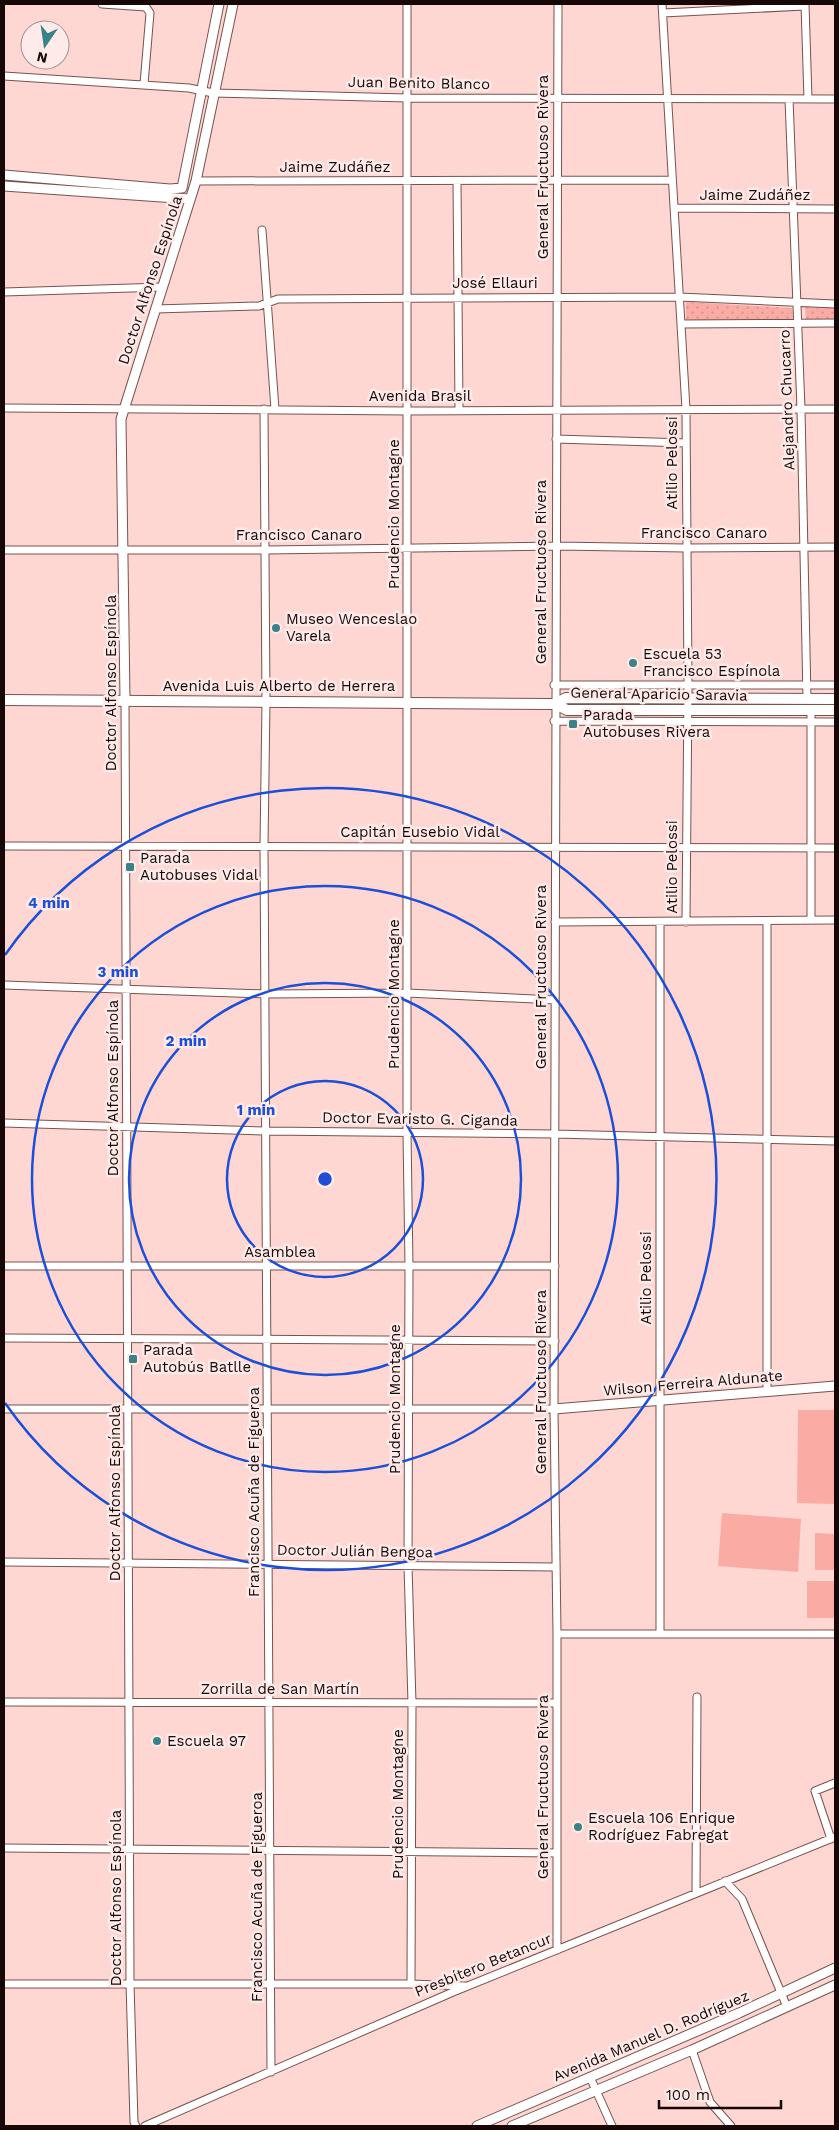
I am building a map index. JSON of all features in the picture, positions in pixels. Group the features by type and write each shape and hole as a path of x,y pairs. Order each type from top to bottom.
{"main road":[{"name":"General Aparicio Saravia","path":"555,704 566,698 687,705 835,710"},
{"name":"Avenida Luis Alberto de Herrera","path":"4,700 125,699 555,704"},
{"name":"General Aparicio Saravia","path":"687,705 835,699"}],"street":[{"path":"102,4 146,7 150,13 144,84"},
{"name":"Doctor Alfonso Espínola","path":"183,184 200,90 219,4"},
{"name":"Doctor Alfonso Espínola","path":"136,2126 134,2122 130,1983 126,1126 127,846 121,419 196,181 233,4"},
{"name":"Prudencio Montagne","path":"408,4 406,181 408,411 407,1133 409,1266 408,1566 412,1702 411,1984"},
{"name":"General Fructuoso Rivera","path":"557,1950 557,1634 554,1409 554,685 558,4"},
{"name":"Atilio Pelossi","path":"662,4 686,409 688,685 686,922"},
{"path":"663,13 805,5 808,99"},
{"name":"Juan Benito Blanco","path":"4,76 144,84 214,93 407,98 835,99"},
{"name":"Alejandro Chucarro","path":"789,99 801,409 807,699"},
{"name":"Jaime Zudáñez","path":"4,175 170,189 196,181 672,180"},
{"path":"457,181 459,410"},
{"path":"4,186 190,199 183,184"},
{"name":"Jaime Zudáñez","path":"674,208 835,209"},
{"path":"262,230 275,409"},
{"path":"4,292 163,287"},
{"name":"José Ellauri","path":"156,309 260,306 278,299 458,297 679,297 835,304"},
{"path":"681,324 835,323"},
{"name":"Avenida Brasil","path":"4,408 408,411 835,409"},
{"name":"Francisco Acuña de Figueroa","path":"264,409 266,550 264,846 271,2072"},
{"path":"556,439 686,442"},
{"name":"Francisco Canaro","path":"4,550 408,549 556,546 686,548 835,547"},
{"name":"General Aparicio Saravia","path":"554,685 835,686"},
{"path":"811,710 811,920"},
{"name":"General Aparicio Saravia","path":"554,720 835,722"},
{"name":"Capitán Eusebio Vidal","path":"4,846 835,848"},
{"path":"554,922 835,920"},
{"path":"767,921 767,1391"},
{"name":"Atilio Pelossi","path":"660,922 660,1634"},
{"path":"4,985 266,994 407,994 555,1000"},
{"name":"Doctor Evaristo G. Ciganda","path":"4,1123 266,1131 554,1134 835,1141"},
{"name":"Asamblea","path":"4,1266 555,1266"},
{"path":"4,1338 555,1341"},
{"name":"Wilson Ferreira Aldunate","path":"554,1409 835,1386"},
{"path":"4,1409 554,1409"},
{"name":"Doctor Julián Bengoa","path":"4,1562 555,1566"},
{"path":"557,1634 835,1634"},
{"path":"696,1893 697,1697"},
{"name":"Zorrilla de San Martín","path":"4,1702 557,1703"},
{"path":"833,1838 814,1791 835,1783"},
{"name":"Presbítero Betancur","path":"145,2126 468,1986 833,1838"},
{"path":"4,1848 557,1853"},
{"path":"725,1881 742,1899 787,2007"},
{"name":"Avenida Manuel D. Rodríguez","path":"477,2126 739,2013 835,1968"},
{"path":"4,1984 411,1984 468,1986"},
{"name":"Avenida Manuel D. Rodríguez","path":"512,2126 692,2050 835,1984"},
{"path":"692,2050 710,2102 731,2126"},
{"path":"590,2077 612,2126"}],"shaded area":[{"path":"686,302 792,308 793,320 686,320"},
{"path":"805,307 835,308 835,320 806,320"},
{"path":"798,1410 835,1410 835,1504 797,1503"},
{"path":"722,1513 801,1519 798,1572 718,1566"},
{"path":"815,1533 835,1534 835,1570 815,1570"},
{"path":"807,1581 835,1581 835,1618 807,1618"}],"place":[{"name":"Museo Wenceslao Varela","path":"276,628"},
{"name":"Escuela 53 Francisco Espínola","path":"633,663"},
{"name":"Parada Autobuses Rivera","path":"573,724"},
{"name":"Parada Autobuses Vidal","path":"130,867"},
{"name":"Parada Autobús Batlle","path":"133,1359"},
{"name":"Escuela 97","path":"157,1741"},
{"name":"Escuela 106 Enrique Rodríguez Fabregat","path":"578,1827"}]}
